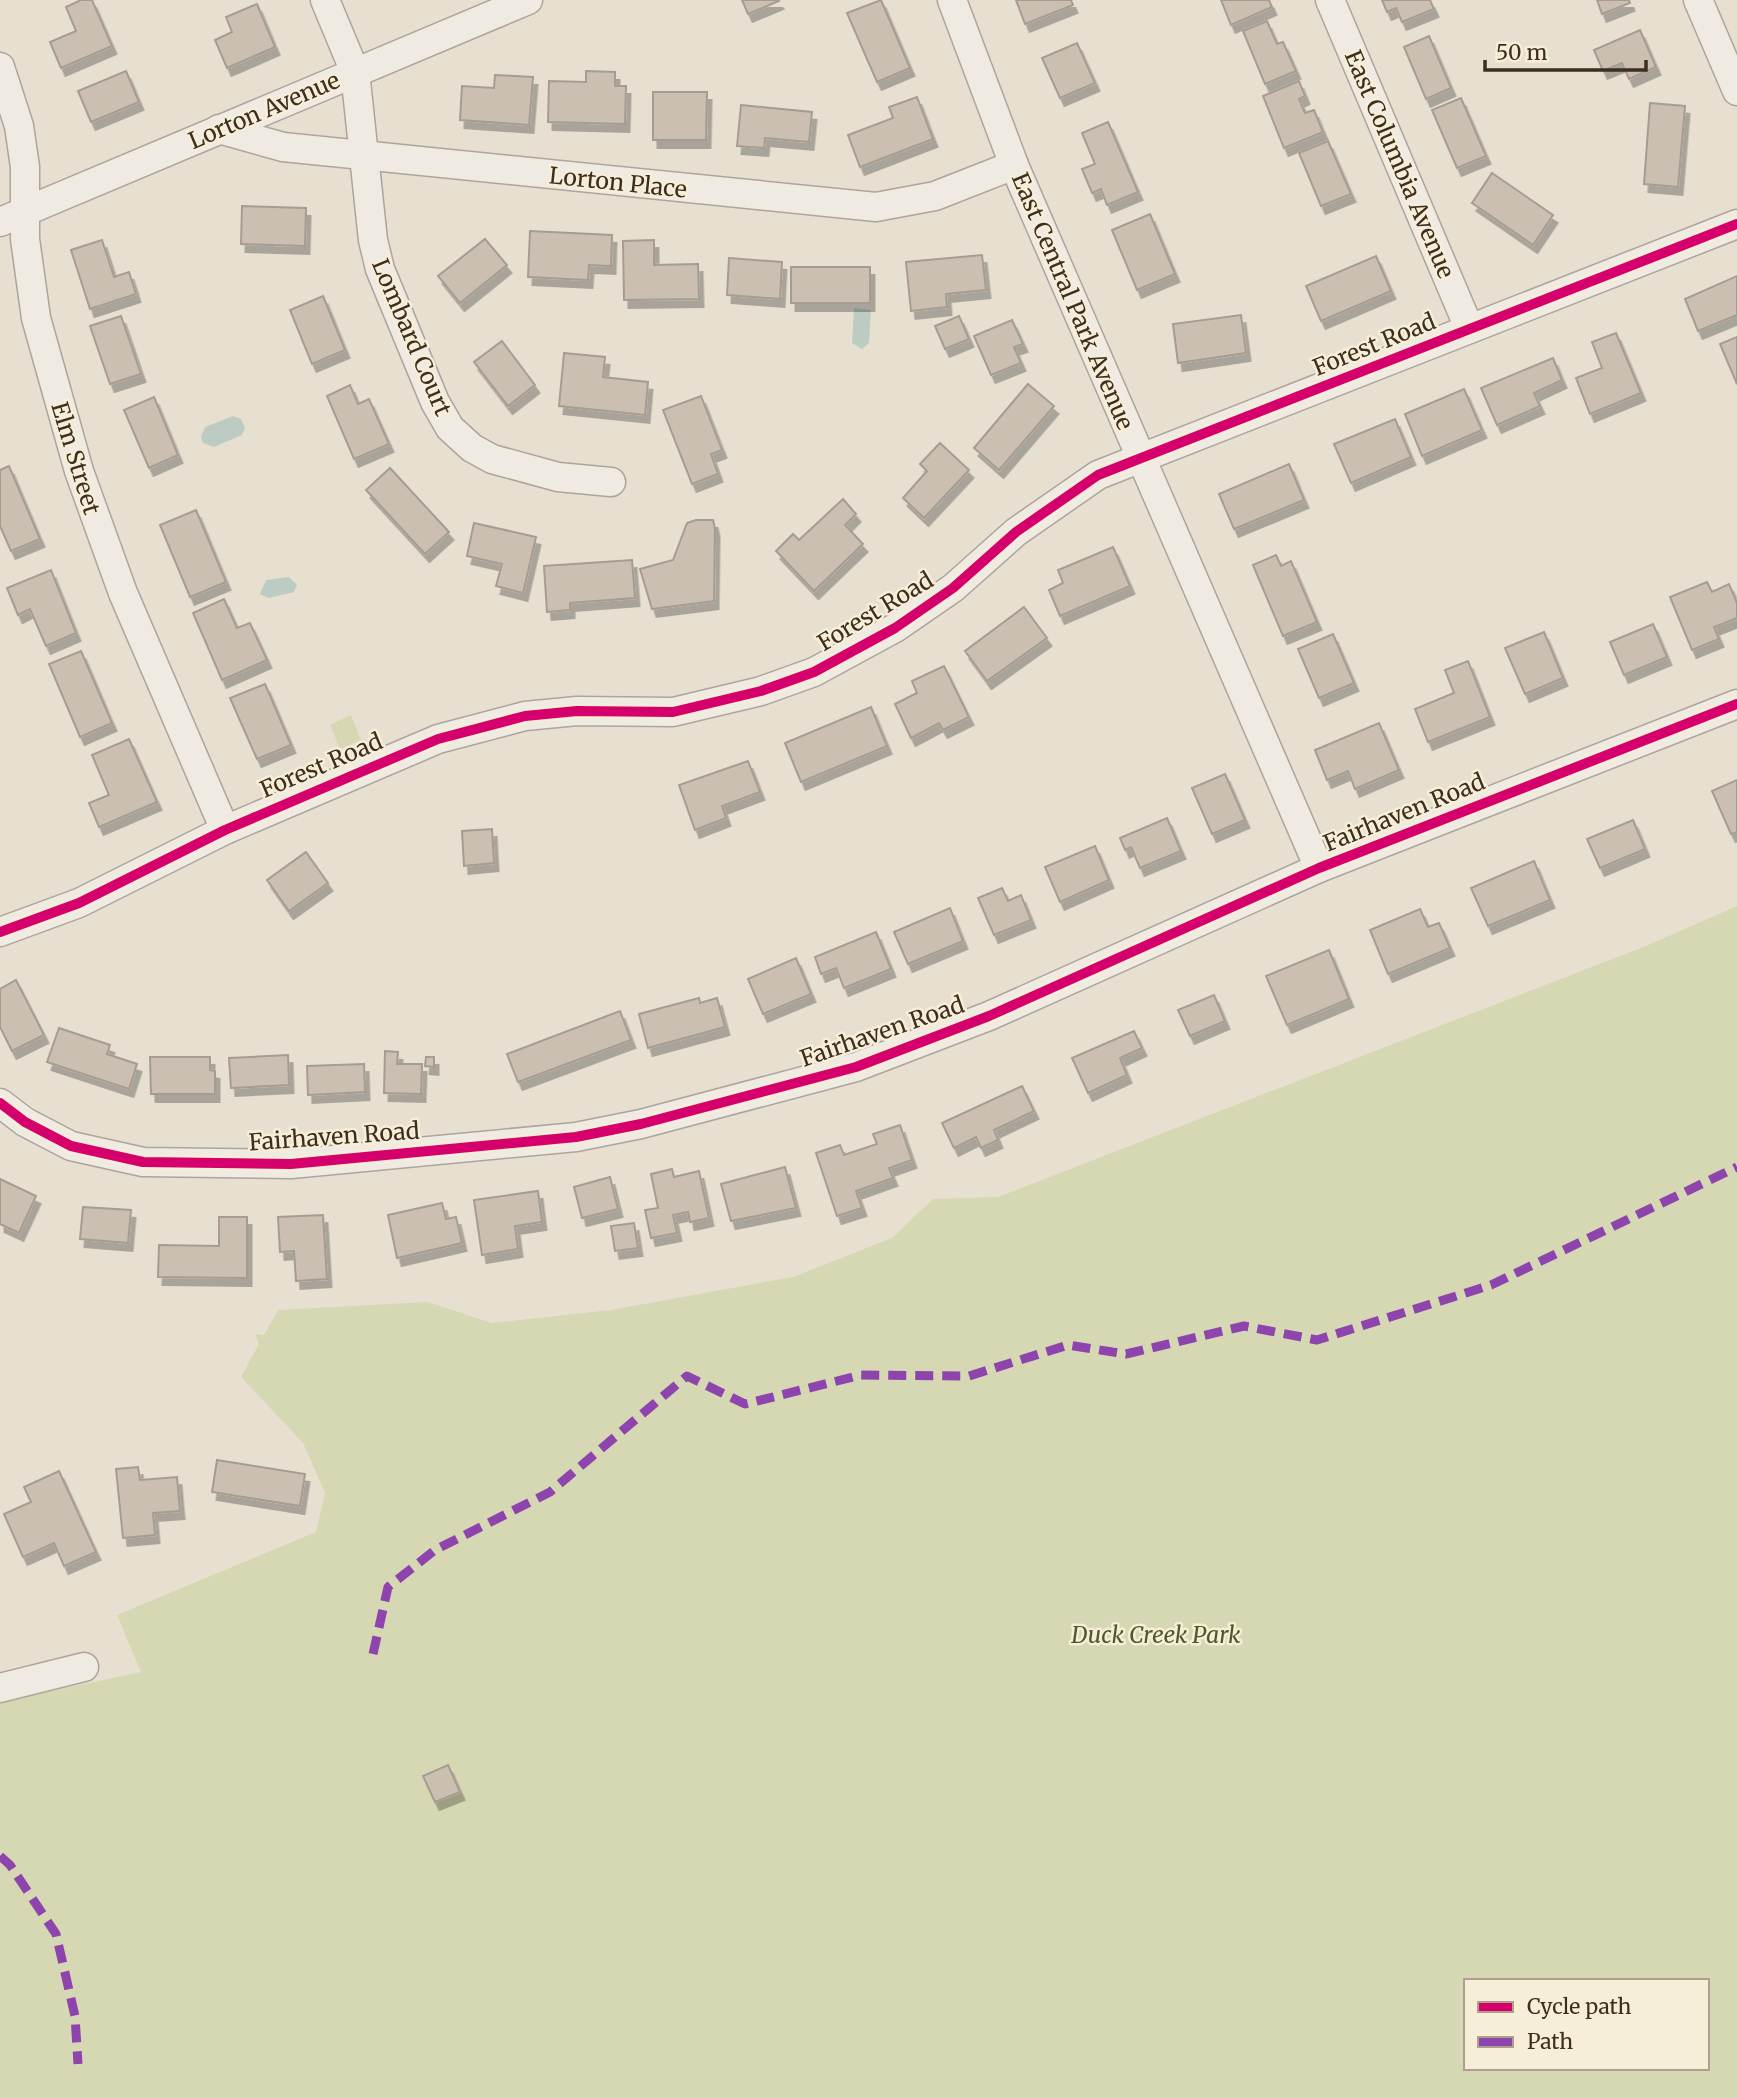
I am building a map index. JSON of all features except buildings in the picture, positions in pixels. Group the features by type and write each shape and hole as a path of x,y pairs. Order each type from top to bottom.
{"street":[{"name":"Lombard Court","path":"324,0 355,72 373,240 380,269 435,402 450,428 472,448 492,459 558,477 611,482"},
{"name":"Lorton Avenue","path":"12,216 528,0"},
{"name":"East Central Park Avenue","path":"952,0 1014,165 1319,868"},
{"name":"East Columbia Avenue","path":"1330,0 1469,328"},
{"path":"1698,0 1737,91"},
{"name":"Elm Street","path":"0,67 19,126 25,167 12,216 29,273 36,318 79,471 123,593 225,830"},
{"name":"Lorton Place","path":"219,129 282,147 876,207 935,196 1014,165"},
{"name":"Forest Road","path":"0,932 79,903 225,830 386,759 487,725 525,716 577,711 673,712 761,691 814,672 894,628 953,588 1016,532 1098,475 1737,224"},
{"name":"Fairhaven Road","path":"0,1103 25,1122 71,1146 143,1162 291,1164 576,1137 641,1124 856,1067 989,1016 1319,868 1737,704"},
{"path":"0,1688 84,1667"}],"green space":[{"path":"351,715 361,740 340,749 330,725"},
{"name":"Duck Creek Park","path":"1737,906 1737,2098 0,2098 0,1702 141,1672 117,1615 316,1532 325,1493 303,1443 241,1377 259,1344 255,1334 264,1335 278,1310 428,1302 492,1323 611,1310 793,1277 892,1238 933,1199 998,1197 1646,946"}],"shaded area":[{"path":"854,308 871,310 869,343 862,349 852,343"},
{"path":"233,416 241,419 245,428 242,435 214,447 203,443 201,437 205,427"},
{"path":"289,577 297,585 294,592 269,598 260,594 266,580"}],"marked path":[{"path":"373,1654 388,1587 435,1550 550,1492 687,1376 745,1404 861,1375 969,1376 1068,1345 1126,1354 1244,1326 1317,1340 1491,1285 1737,1167"},
{"path":"0,1856 10,1865 56,1934 75,2016 78,2064"}],"cycle path":[{"path":"0,932 79,903 225,830 438,739 525,716 577,711 673,712 761,691 814,672 895,628 953,588 1016,532 1098,475 1737,224"},
{"path":"0,1103 25,1122 71,1146 143,1162 291,1164 576,1137 641,1124 856,1067 989,1016 1319,868 1737,704"}]}
